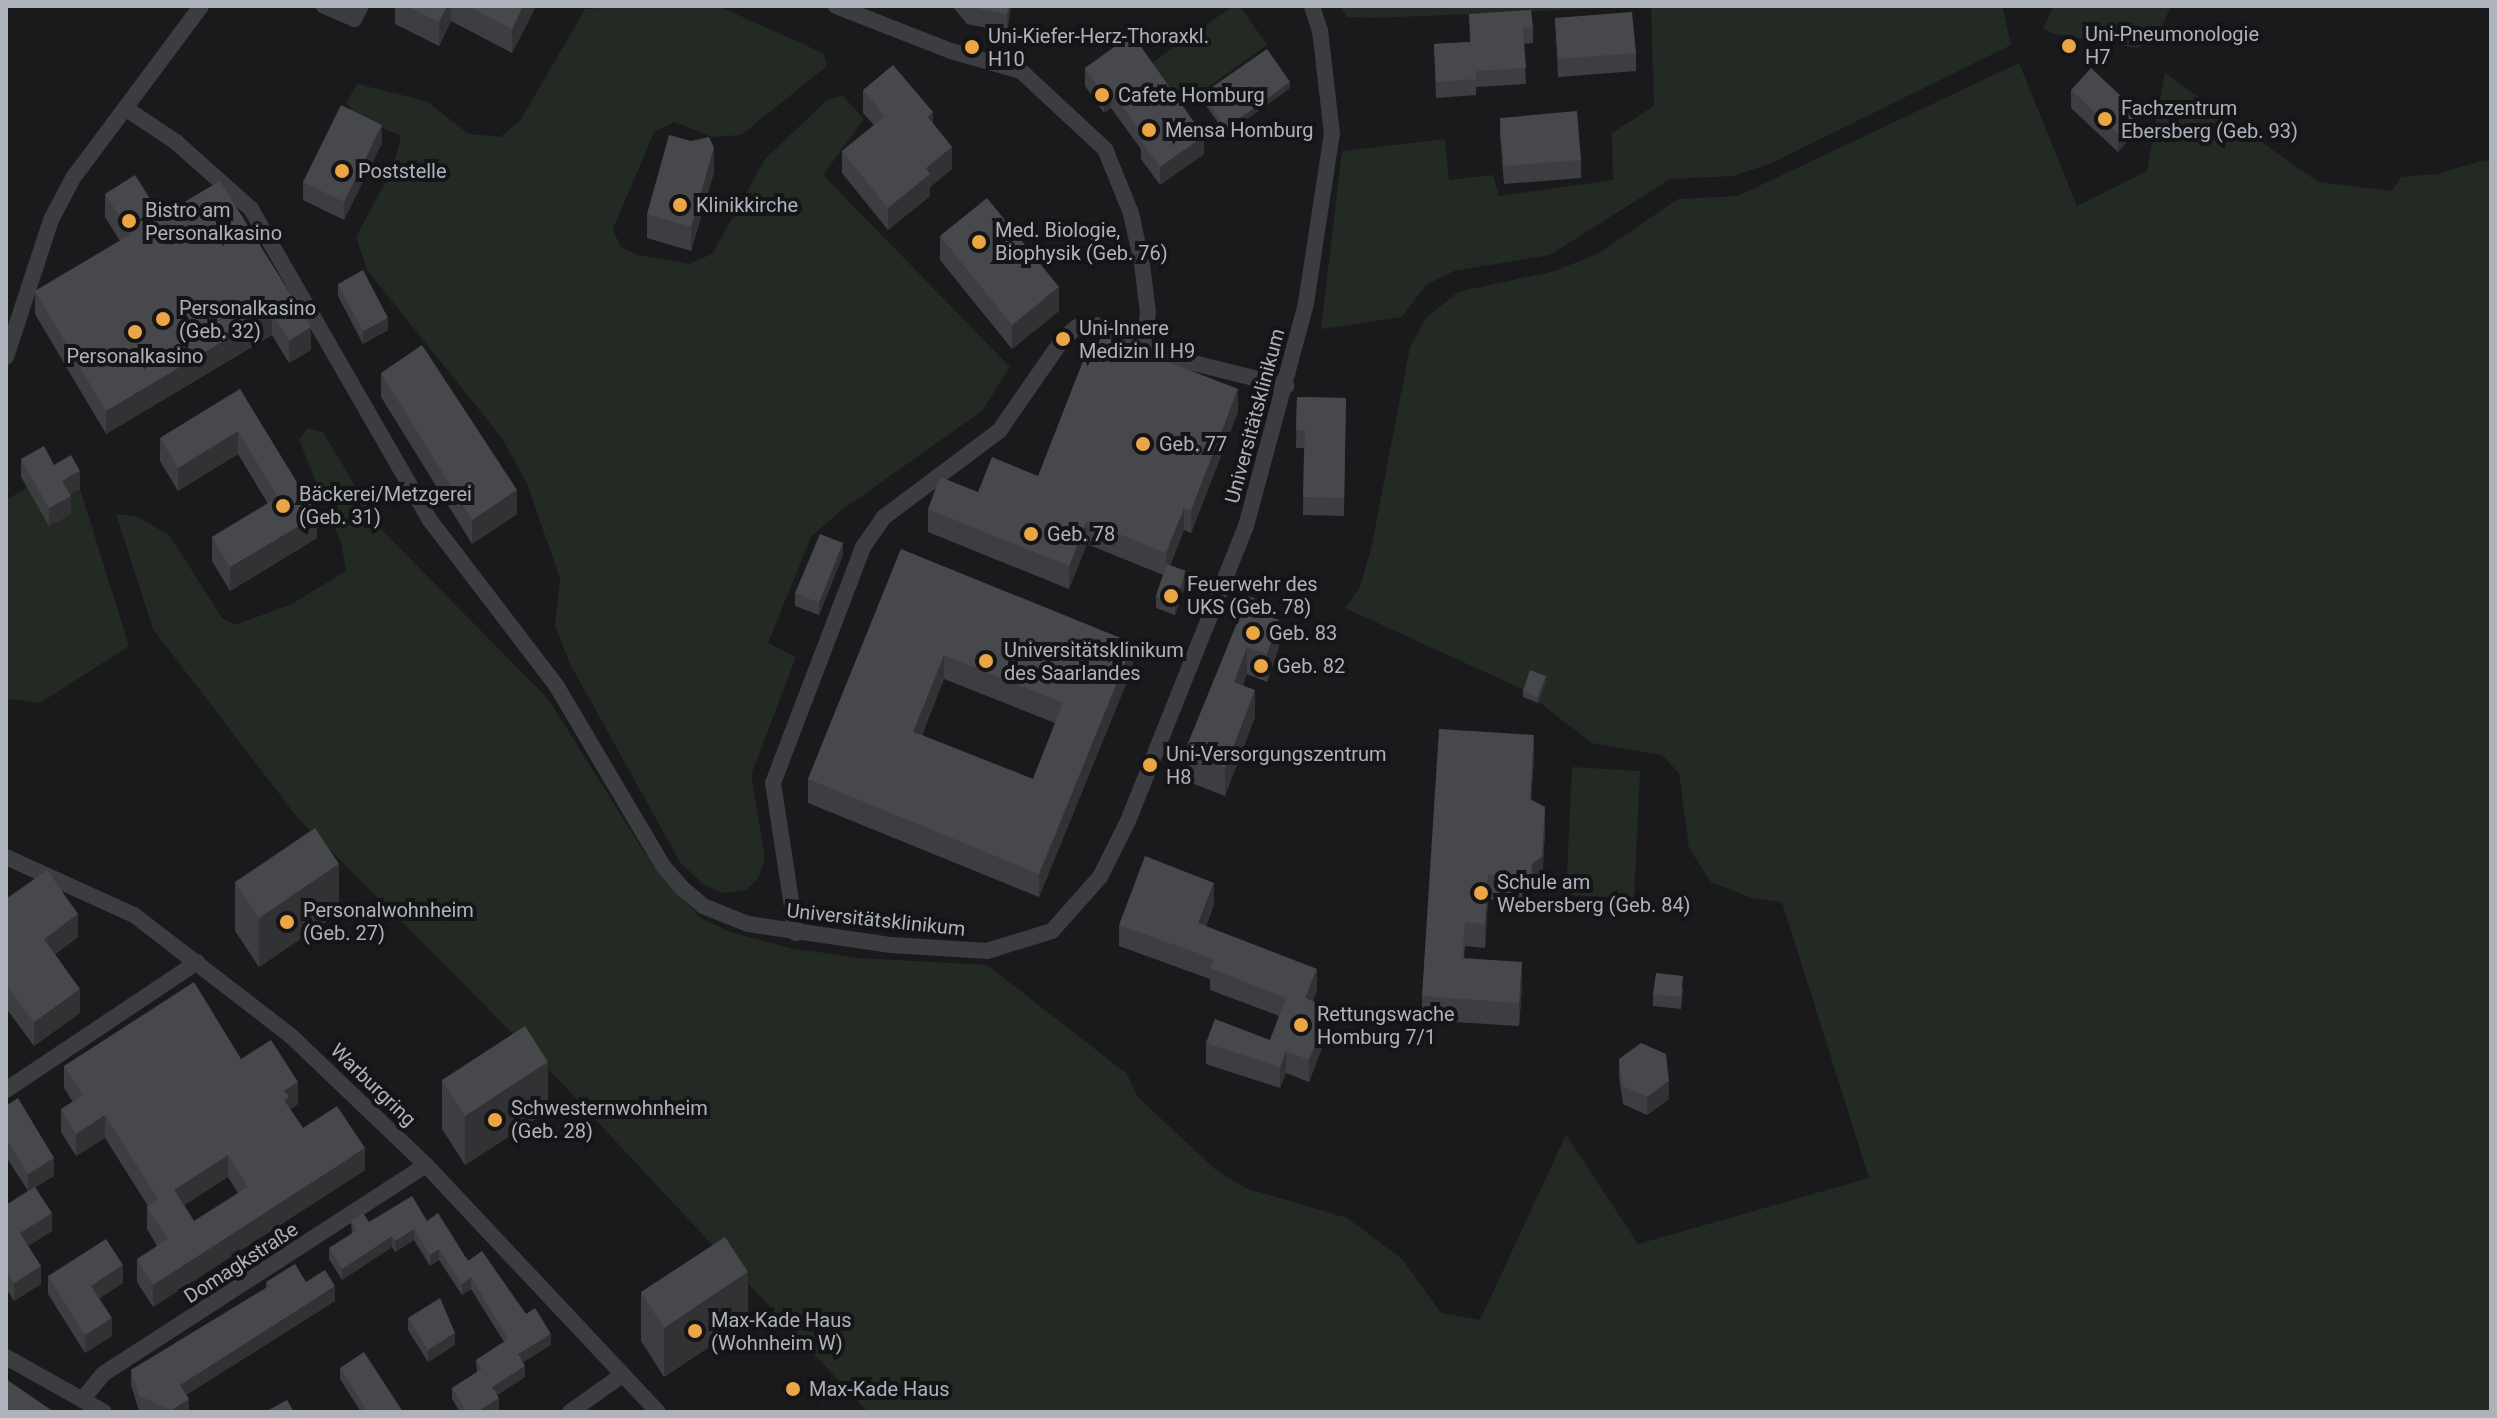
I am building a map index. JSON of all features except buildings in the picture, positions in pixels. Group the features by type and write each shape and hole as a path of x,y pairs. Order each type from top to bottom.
{"street":[{"path":"6,357 51,220 73,178 128,110 201,6"},
{"path":"324,6 358,13"},
{"path":"836,6 951,51 1021,71 1096,140 1131,213 1148,313 1143,346"},
{"name":"Universitätsklinikum","path":"128,110 176,142 251,209 429,519 556,685 663,866 703,906 748,924 796,933 987,951 1031,940 1065,922 1100,877 1128,821 1246,526 1306,303 1332,134 1320,31 1312,6"},
{"path":"796,933 773,783 863,547 884,517 999,431 1063,339 1077,327 1096,325 1143,346 1286,386"},
{"name":"Warburgring","path":"6,857 97,894 197,962 291,1036 426,1165 658,1412"},
{"path":"6,1090 197,962"},
{"name":"Domagkstraße","path":"82,1400 103,1374 426,1165"},
{"path":"6,1357 104,1412"},
{"path":"570,1412 622,1375"}],"shaded area":[{"path":"718,6 823,53 827,66 741,135 712,137 674,122 654,132 613,229 620,246 637,255 689,264 712,254 765,159 827,100 843,96 864,119 823,175 1010,367 982,411 839,512 811,537 768,643 796,657 751,775 765,859 758,879 746,890 722,893 703,884 680,862 569,662 555,625 560,578 526,481 501,437 367,270 356,237 393,168 401,136 360,118 346,103 357,84 426,101 469,134 500,137 520,121 585,9"},
{"path":"1233,6 1240,6 1267,45 1179,108 1149,65"},
{"path":"1339,6 1649,6 1376,18 1347,17"},
{"path":"1651,6 2002,6 2011,45 1770,164 1733,176 1670,179 1550,255 1454,271 1426,285 1402,317 1321,329 1342,151 1445,139 1449,180 1493,175 1499,196 1613,180 1612,133 1654,106"},
{"path":"2054,6 2171,6 2155,41 2136,48 2051,33 2043,28"},
{"path":"2019,63 2077,206 2147,171 2165,73 2318,182 2392,191 2401,177 2437,174 2484,160 2491,163 2491,1412 868,1412 554,1075 297,817 153,629 116,514 136,516 170,536 222,618 235,625 290,605 346,571 341,542 299,440 308,428 323,432 381,529 549,700 656,871 701,918 730,932 790,948 859,958 987,965 1127,1074 1137,1096 1216,1170 1245,1188 1347,1218 1402,1259 1441,1313 1480,1320 1566,1135 1638,1244 1869,1178 1782,902 1752,898 1711,882 1689,848 1679,773 1662,755 1592,743 1522,689 1345,608 1360,587 1371,549 1410,347 1426,318 1458,292 1555,271 1599,253 1678,199 1738,196"},
{"path":"27,488 62,499 80,489 129,646 40,703 8,699 6,689 6,500"},
{"path":"1572,767 1640,771 1634,898 1566,895"}],"place":[{"name":"Uni-Pneumonologie H7","path":"2069,46"},
{"name":"Uni-Kiefer-Herz-Thoraxkl. H10","path":"972,47"},
{"name":"Cafete Homburg","path":"1102,95"},
{"name":"Fachzentrum Ebersberg (Geb. 93)","path":"2105,119"},
{"name":"Mensa Homburg","path":"1149,130"},
{"name":"Poststelle","path":"342,171"},
{"name":"Klinikkirche","path":"680,205"},
{"name":"Bistro am Personalkasino","path":"129,221"},
{"name":"Med. Biologie, Biophysik (Geb. 76)","path":"979,242"},
{"name":"Personalkasino (Geb. 32)","path":"163,319"},
{"name":"Personalkasino","path":"135,332"},
{"name":"Uni-Innere Medizin II H9","path":"1063,339"},
{"name":"Geb. 77","path":"1143,444"},
{"name":"Bäckerei/Metzgerei (Geb. 31)","path":"283,506"},
{"name":"Geb. 78","path":"1031,534"},
{"name":"Feuerwehr des UKS (Geb. 78)","path":"1171,596"},
{"name":"Geb. 83","path":"1253,633"},
{"name":"Universitätsklinikum des Saarlandes","path":"986,661"},
{"name":"Geb. 82","path":"1261,666"},
{"name":"Uni-Versorgungszentrum H8","path":"1150,765"},
{"name":"Schule am Webersberg (Geb. 84)","path":"1481,893"},
{"name":"Personalwohnheim (Geb. 27)","path":"287,922"},
{"name":"Rettungswache Homburg 7/1","path":"1301,1025"},
{"name":"Schwesternwohnheim (Geb. 28)","path":"495,1120"},
{"name":"Max-Kade Haus (Wohnheim W)","path":"695,1331"},
{"name":"Max-Kade Haus","path":"793,1389"}]}
